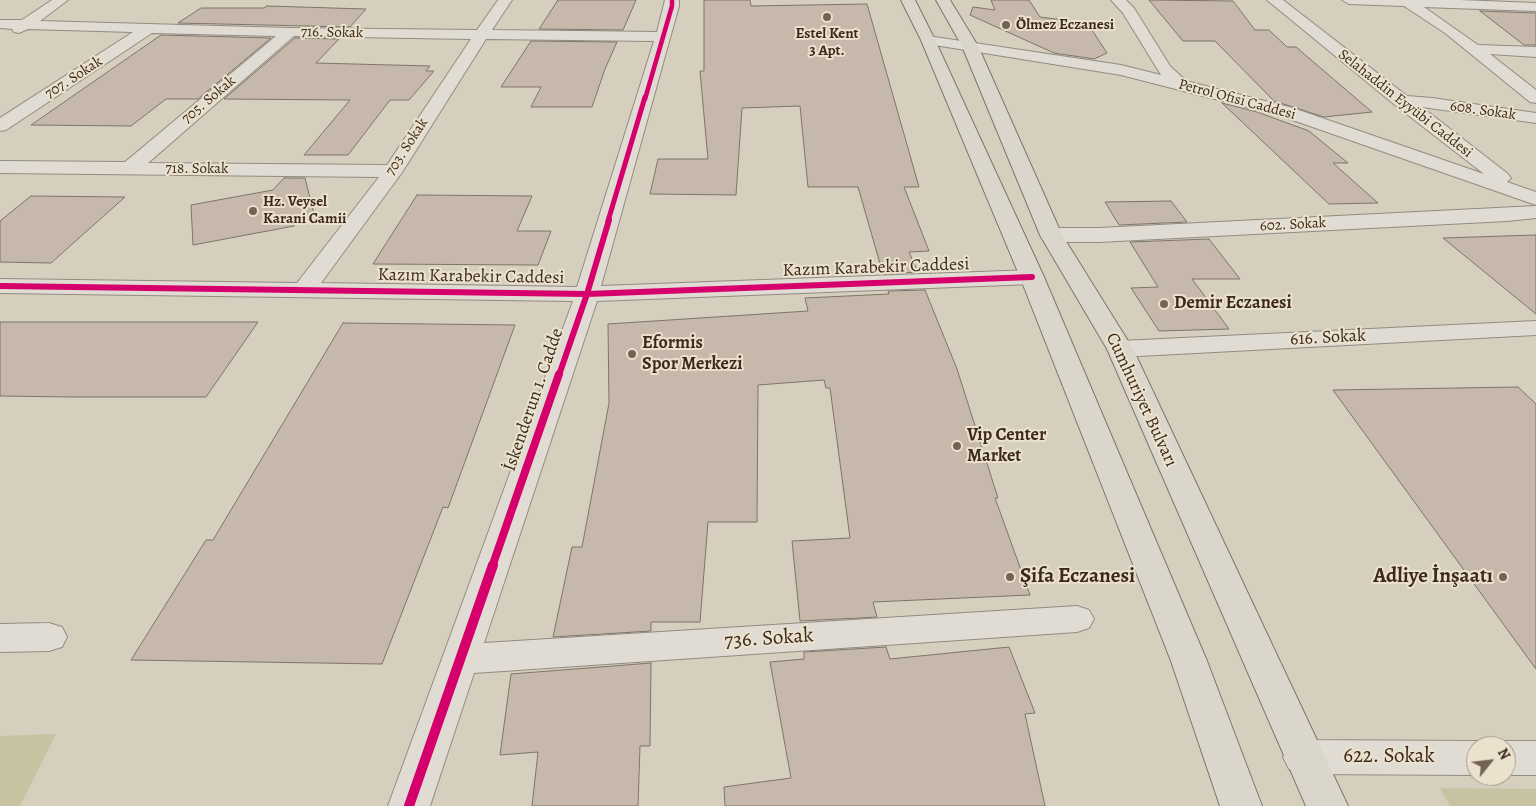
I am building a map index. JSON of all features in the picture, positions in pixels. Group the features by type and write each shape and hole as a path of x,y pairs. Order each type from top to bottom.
{"main road":[{"path":"908,0 928,40 1032,277 1190,661 1241,806"},
{"name":"Cumhuriyet Bulvarı","path":"943,0 970,46 1051,235 1120,348 1303,757 1327,806"}],"street":[{"path":"0,39 24,26 60,0"},
{"name":"703. Sokak","path":"304,290 393,171 456,72 505,0"},
{"name":"İskenderun 1. Cadde","path":"409,806 587,294 664,37 672,0"},
{"path":"1118,0 1129,11 1164,69 1181,86"},
{"name":"Selahaddin Eyyübi Caddesi","path":"1274,0 1401,101 1528,196 1536,210"},
{"path":"1349,0 1536,7"},
{"path":"1407,2 1475,49 1536,98"},
{"name":"716. Sokak","path":"0,24 290,32 664,37"},
{"name":"707. Sokak","path":"0,126 148,29"},
{"name":"705. Sokak","path":"129,168 290,32"},
{"name":"Petrol Ofisi Caddesi","path":"928,40 1121,70 1287,112 1528,196"},
{"path":"1475,49 1536,52"},
{"name":"608. Sokak","path":"1401,101 1432,103 1536,118"},
{"name":"718. Sokak","path":"0,168 393,171"},
{"name":"602. Sokak","path":"1051,235 1099,235 1507,215 1536,210"},
{"name":"Kazım Karabekir Caddesi","path":"0,286 587,294 1032,277"},
{"name":"616. Sokak","path":"1120,348 1536,328"},
{"name":"736. Sokak","path":"460,659 1077,619"},
{"path":"0,638 49,637"},
{"name":"622. Sokak","path":"1303,757 1466,758"},
{"path":"1516,758 1536,758"}],"shaded area":[{"path":"56,734 20,806 0,806 0,736"},
{"path":"1440,788 1536,789 1536,806 1450,806"}],"building":[{"path":"558,0 636,0 623,30 539,29"},
{"path":"704,0 750,0 751,6 867,4 919,187 904,187 929,251 909,252 918,272 883,274 858,187 808,187 800,106 742,108 736,195 650,194 658,159 708,159 700,71 704,71"},
{"path":"991,0 1029,0 1040,17 1064,20 1090,27 1107,53 1094,59 1054,53 970,15 973,7 995,10"},
{"path":"1149,0 1233,1 1255,30 1269,30 1287,47 1296,47 1372,112 1324,117 1274,101 1215,41 1183,41"},
{"path":"267,6 366,9 350,27 178,23 201,8 264,8"},
{"path":"1480,11 1536,13 1536,45 1524,45"},
{"path":"161,35 271,38 198,99 166,99 131,126 31,125"},
{"path":"295,38 339,39 316,63 430,66 426,71 434,71 409,100 390,100 348,155 304,155 350,100 224,99"},
{"path":"531,41 617,42 605,69 592,107 531,107 541,87 501,87"},
{"path":"1222,103 1257,112 1309,131 1348,163 1333,163 1378,203 1329,204"},
{"name":"Hz. Veysel Karani Camii","path":"284,178 305,178 315,218 294,222 294,226 193,245 191,205 273,190"},
{"path":"417,195 532,196 517,231 551,231 538,265 373,264"},
{"path":"31,196 125,197 51,263 0,262 0,221"},
{"path":"1171,201 1187,222 1119,225 1105,202"},
{"path":"1536,235 1536,314 1443,238"},
{"path":"1209,239 1240,279 1192,279 1229,329 1159,331 1131,288 1158,287 1130,242"},
{"path":"925,290 957,369 998,498 995,498 1030,595 873,602 877,617 800,621 792,541 850,538 830,388 826,388 824,380 758,385 757,522 708,522 700,622 651,622 651,631 553,637 572,547 582,547 609,403 608,324 808,311 805,298 889,294 888,291"},
{"path":"0,322 258,322 206,397 71,397 0,396"},
{"path":"343,323 515,325 448,508 443,507 382,664 131,660 206,540 213,540"},
{"name":"Adliye İnşaatı","path":"1518,387 1536,404 1536,669 1333,390"},
{"path":"886,647 890,659 1009,647 1035,713 1025,714 1045,806 725,806 724,787 791,778 770,662 804,659 804,652"},
{"path":"651,663 650,746 640,746 638,806 532,806 538,752 500,755 511,674"}],"cycle path":[{"path":"409,806 587,294 672,6 672,0"},
{"path":"0,286 587,294 1032,277"}],"place":[{"name":"Estel Kent 3 Apt.","path":"827,17"},
{"name":"Ölmez Eczanesi","path":"1006,25"},
{"name":"Hz. Veysel Karani Camii","path":"253,211"},
{"name":"Demir Eczanesi","path":"1164,304"},
{"name":"Eformis Spor Merkezi","path":"632,354"},
{"name":"Vip Center Market","path":"957,446"},
{"name":"Şifa Eczanesi","path":"1010,577"},
{"name":"Adliye İnşaatı","path":"1503,577"}]}
